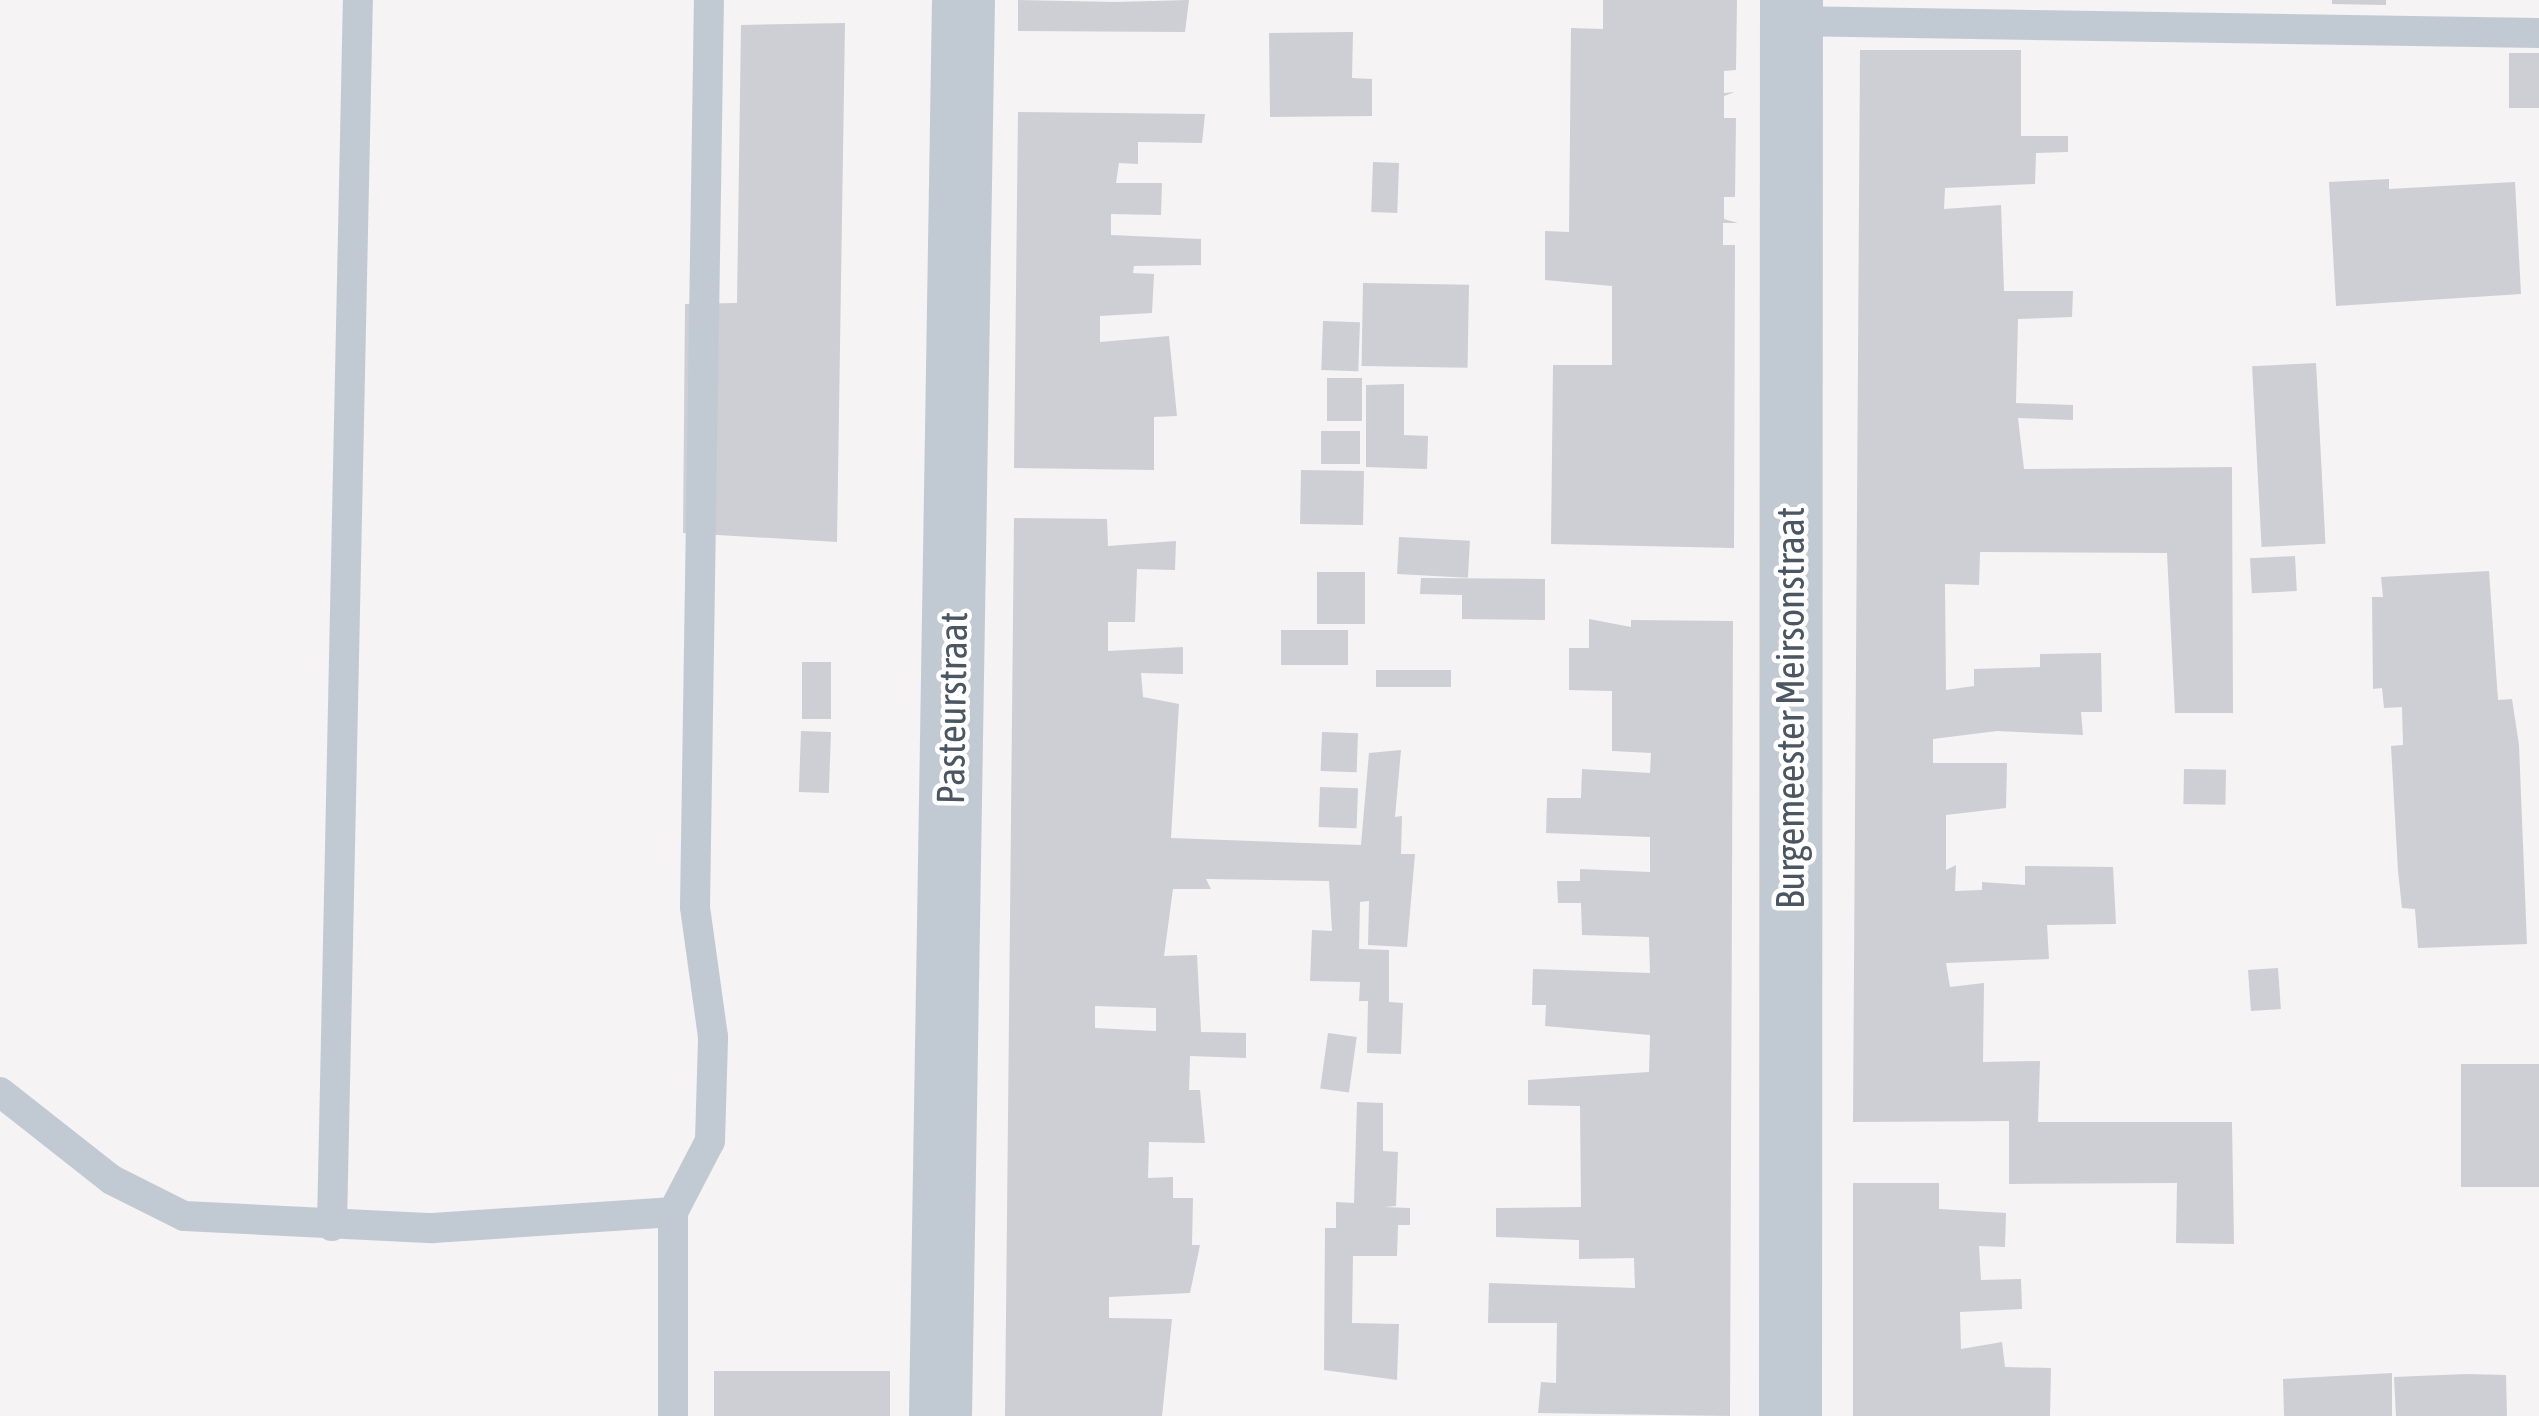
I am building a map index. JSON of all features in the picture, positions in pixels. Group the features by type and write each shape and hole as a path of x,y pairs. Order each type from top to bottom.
{"street":[{"name":"Pasteurstraat","path":"940,1416 963,0"},
{"name":"Burgemeester Meirsonstraat","path":"1790,1416 1791,10"}],"lane":[{"path":"332,1226 358,0"},
{"path":"673,1416 673,1212 710,1142 713,1036 695,907 710,0"},
{"path":"1791,10 2539,33"},
{"path":"0,1092 112,1180 184,1216 433,1228 673,1212"}],"building":[{"path":"1018,0 1189,0 1185,32 1018,31"},
{"path":"1603,0 1737,0 1736,70 1724,71 1724,93 1735,92 1724,96 1724,118 1736,118 1735,197 1724,197 1724,219 1738,223 1723,223 1723,245 1735,245 1734,548 1551,544 1553,365 1612,365 1612,286 1545,280 1545,231 1569,232 1571,28 1603,29"},
{"path":"2332,0 2386,0 2386,5 2332,4"},
{"path":"845,23 837,542 683,533 685,304 737,303 741,25"},
{"path":"1353,32 1352,78 1372,79 1372,116 1270,117 1269,33"},
{"path":"1860,50 2021,50 2021,136 2068,136 2068,152 2036,153 2035,184 1945,188 1944,209 2001,205 2004,291 2073,291 2072,317 2018,319 2016,403 2073,405 2073,420 2018,418 2024,469 2232,467 2233,713 2175,713 2167,553 1980,552 1979,585 1945,584 1946,690 1974,686 1974,669 2040,667 2040,654 2101,653 2102,712 2081,712 2083,735 1997,731 1933,739 1933,763 2007,763 2006,808 1946,815 1946,870 1956,865 1955,891 1982,890 1982,882 2025,885 2025,866 2113,867 2116,924 2047,925 2049,959 1946,963 1950,987 1984,983 1983,1062 2040,1061 2038,1122 2232,1122 2234,1244 2176,1243 2177,1183 2009,1184 2009,1121 1853,1122"},
{"path":"2509,53 2539,53 2539,108 2509,108"},
{"path":"1018,112 1205,114 1202,143 1138,142 1138,164 1119,163 1116,183 1162,183 1161,215 1111,214 1111,235 1201,239 1201,265 1134,266 1133,273 1154,274 1152,313 1100,316 1100,342 1169,336 1177,416 1154,417 1154,470 1014,468"},
{"path":"1373,162 1399,163 1397,213 1371,212"},
{"path":"2389,179 2389,189 2515,182 2521,294 2336,306 2329,182"},
{"path":"1363,283 1469,285 1468,368 1362,366"},
{"path":"1323,321 1360,322 1358,371 1321,370"},
{"path":"2316,363 2325,544 2262,547 2252,366"},
{"path":"1327,378 1362,378 1362,421 1327,421"},
{"path":"1404,384 1404,435 1428,436 1427,469 1366,467 1366,385"},
{"path":"1321,431 1360,431 1360,464 1321,464"},
{"path":"1301,470 1364,471 1363,525 1300,524"},
{"path":"1014,518 1107,519 1108,546 1176,541 1175,570 1137,569 1135,622 1108,622 1108,651 1183,647 1183,674 1141,673 1143,697 1179,704 1171,838 1361,845 1369,753 1401,750 1395,817 1402,816 1401,854 1415,854 1407,947 1368,945 1369,901 1360,902 1359,949 1389,950 1389,1002 1403,1003 1401,1054 1367,1053 1368,1001 1359,1001 1360,982 1310,981 1312,930 1332,931 1329,881 1206,879 1211,889 1173,889 1164,956 1197,955 1201,1032 1246,1033 1246,1058 1190,1056 1189,1090 1200,1090 1205,1143 1149,1142 1148,1178 1173,1177 1173,1198 1193,1198 1192,1245 1200,1245 1190,1293 1109,1297 1109,1318 1172,1319 1162,1416 1005,1416","holes":["1095,1006 1156,1008 1156,1031 1095,1028"]},
{"path":"1399,537 1470,541 1468,578 1397,574"},
{"path":"2295,556 2297,591 2252,593 2250,558"},
{"path":"2489,571 2498,700 2512,699 2519,745 2527,944 2418,948 2415,909 2402,908 2398,871 2391,746 2403,745 2402,707 2384,708 2382,688 2373,689 2372,597 2383,597 2381,577"},
{"path":"1317,572 1365,572 1365,624 1317,624"},
{"path":"1421,578 1545,579 1545,620 1462,619 1462,595 1420,594"},
{"path":"1589,619 1631,627 1631,620 1733,621 1730,1416 1538,1413 1541,1382 1556,1383 1557,1323 1488,1323 1489,1283 1635,1288 1634,1258 1579,1259 1579,1240 1496,1237 1496,1208 1581,1207 1580,1106 1528,1105 1528,1080 1649,1072 1650,1035 1545,1026 1546,1005 1532,1005 1533,969 1650,973 1649,937 1582,935 1581,903 1558,903 1557,881 1580,881 1580,869 1650,872 1650,837 1546,833 1547,798 1581,798 1582,769 1650,773 1651,753 1612,751 1612,691 1569,690 1569,648 1589,648"},
{"path":"1281,630 1348,630 1348,665 1281,665"},
{"path":"802,662 831,662 831,719 802,719"},
{"path":"1376,670 1451,670 1451,687 1376,687"},
{"path":"801,731 831,732 829,793 799,792"},
{"path":"1322,732 1358,733 1357,772 1321,771"},
{"path":"2184,769 2226,770 2225,805 2183,804"},
{"path":"1320,787 1358,788 1357,828 1319,827"},
{"path":"2278,968 2281,1009 2251,1011 2248,970"},
{"path":"1328,1033 1357,1037 1349,1092 1320,1088"},
{"path":"2461,1064 2539,1064 2539,1187 2461,1187"},
{"path":"1357,1102 1383,1103 1383,1151 1398,1152 1396,1206 1384,1207 1410,1208 1410,1225 1398,1225 1397,1256 1353,1256 1352,1323 1399,1324 1397,1380 1324,1370 1325,1228 1336,1228 1336,1202 1354,1203"},
{"path":"1853,1183 1939,1183 1939,1209 2006,1213 2005,1247 1979,1246 1981,1280 2021,1279 2022,1309 1960,1312 1961,1349 2002,1342 2005,1367 2051,1368 2050,1416 1853,1416"},
{"path":"714,1371 890,1371 890,1416 714,1416"},
{"path":"2392,1373 2392,1416 2284,1416 2283,1379"},
{"path":"2506,1375 2507,1416 2396,1416 2394,1377"}]}
